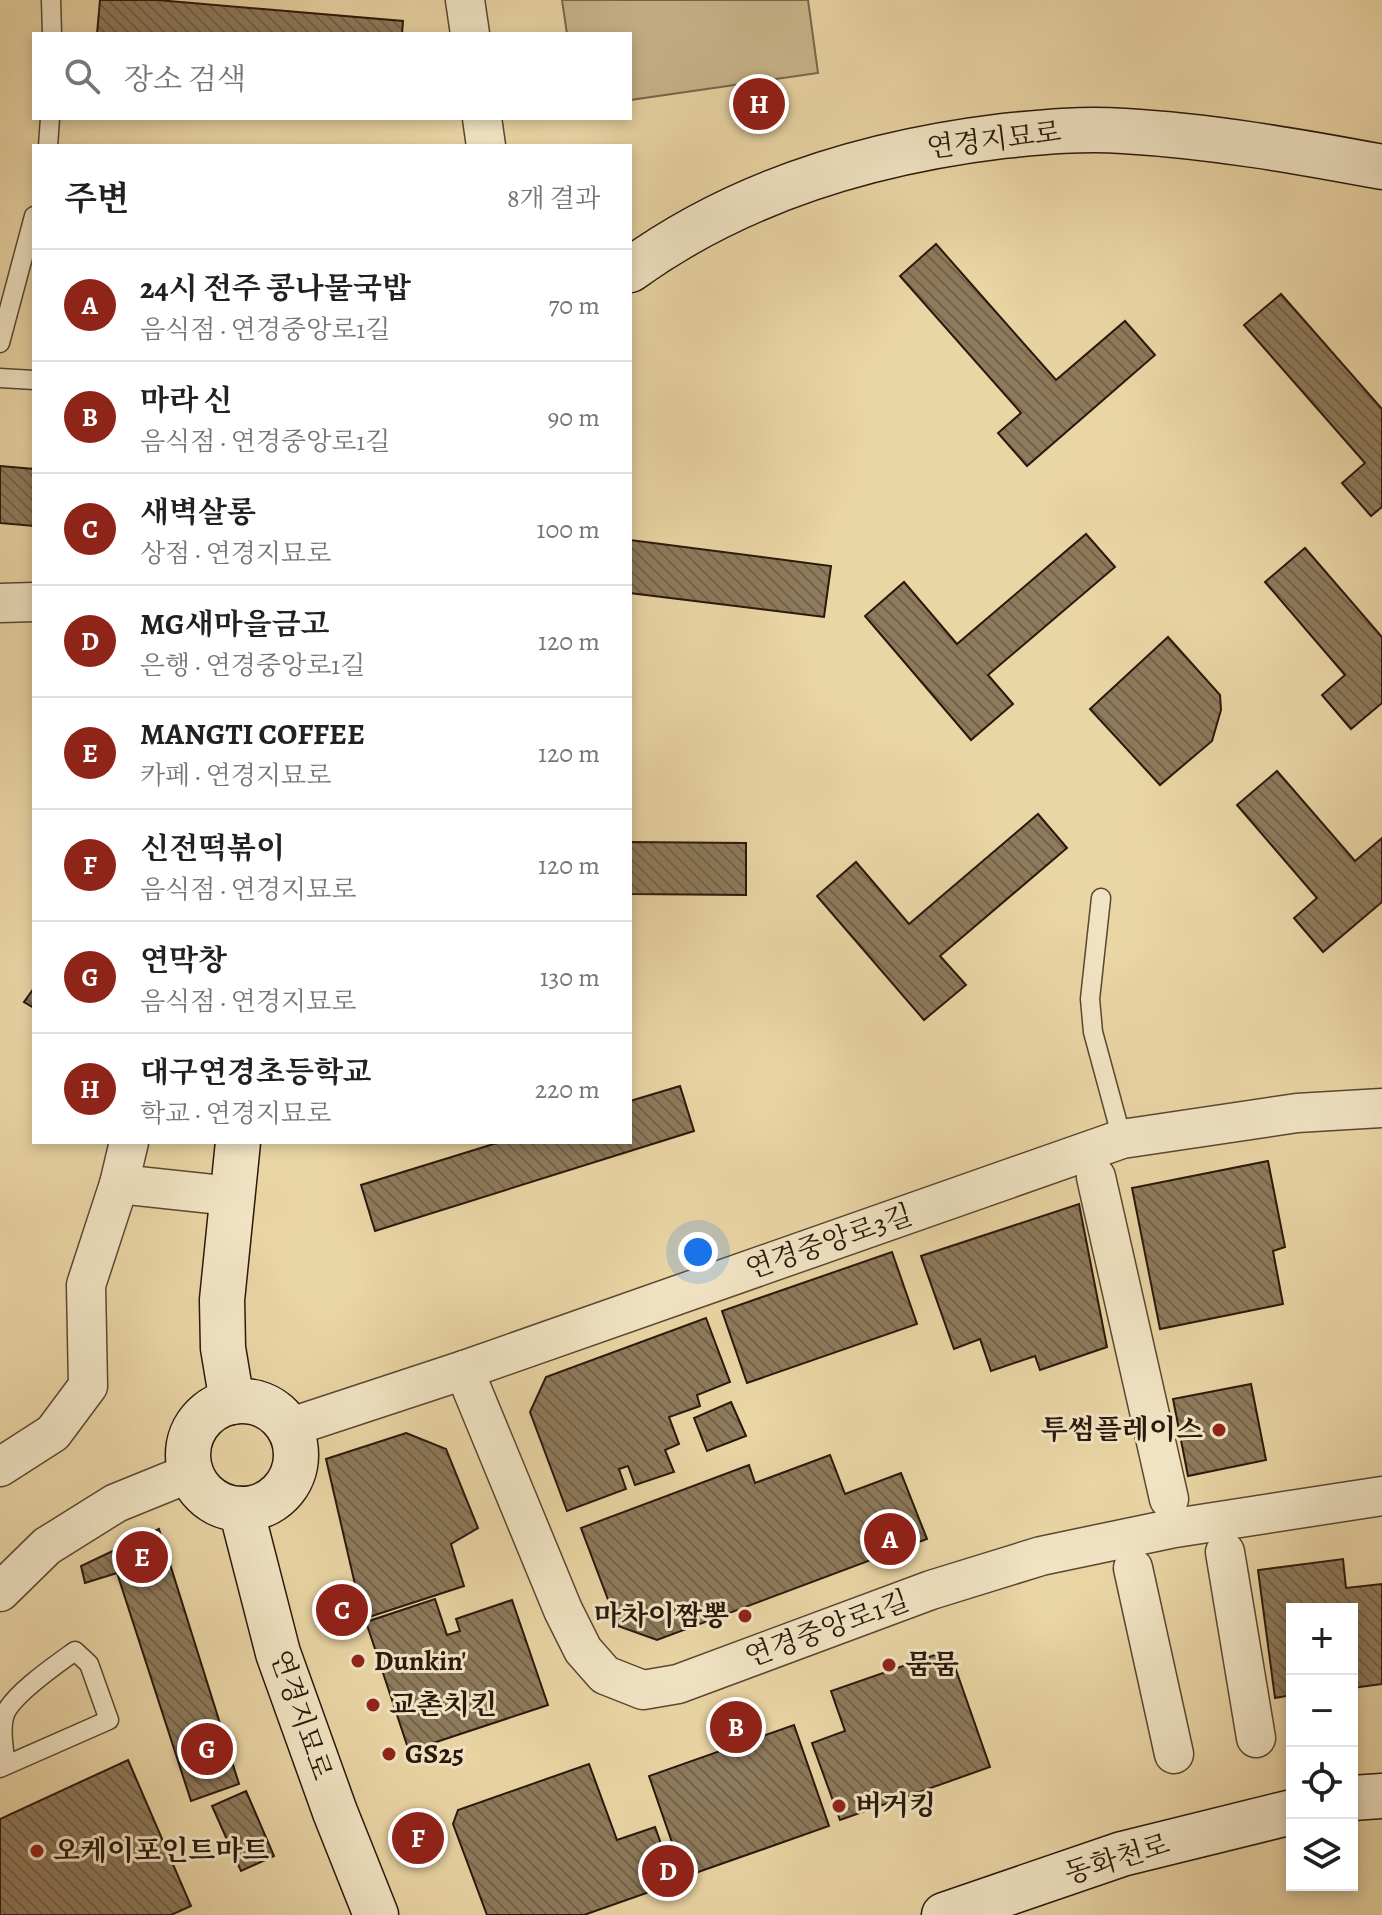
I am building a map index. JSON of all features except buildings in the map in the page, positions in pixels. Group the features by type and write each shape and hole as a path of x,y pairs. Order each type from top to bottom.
{"street":[{"path":"465,0 470,32"},
{"path":"482,120 486,144"},
{"name":"연경지묘로","path":"632,269 662,247 744,204 852,164 944,143 1049,131 1122,131 1299,151 1382,167"},
{"path":"0,603 32,602"},
{"name":"연경중앙로3길","path":"288,1428 464,1370 1122,1139 1297,1113 1382,1108"},
{"path":"0,1467 53,1433 88,1386 86,1285 119,1184 129,1144"},
{"path":"232,1402 223,1348 222,1300 238,1144"},
{"path":"1096,1177 1169,1499"},
{"path":"119,1184 231,1196"},
{"name":"연경중앙로1길","path":"464,1370 563,1610 583,1650 605,1675 643,1690 678,1684 931,1590 1041,1556 1175,1528 1382,1496"},
{"path":"232,1402 265,1406 278,1415 288,1428 296,1459 288,1482 272,1500 257,1507 241,1509 210,1499 190,1473 187,1454 191,1436 200,1421 215,1409 232,1402"},
{"path":"0,1592 47,1546 116,1503 190,1473"},
{"name":"연경지묘로","path":"241,1509 278,1653 376,1915"},
{"path":"1225,1552 1256,1738"},
{"path":"1133,1568 1174,1754"},
{"path":"1358,1798 1382,1796"},
{"name":"동화천로","path":"944,1915 1122,1854 1286,1813"}],"lane":[{"path":"51,0 52,32"},
{"path":"48,144 50,120"},
{"path":"0,343 32,223"},
{"path":"0,378 32,380"},
{"path":"1101,898 1090,999 1093,1032 1122,1139"},
{"path":"75,1651 89,1664 109,1720 3,1766 2,1712 36,1679 75,1651"}],"shaded area":[{"path":"562,0 808,0 818,73 632,100 632,32 567,32"}],"place":[{"name":"대구연경초등학교","path":"759,104"},
{"name":"투썸플레이스","path":"1219,1430"},
{"name":"24시 전주 콩나물국밥","path":"890,1539"},
{"name":"MANGTI COFFEE","path":"142,1557"},
{"name":"새벽살롱","path":"342,1610"},
{"name":"마차이짬뽕","path":"745,1616"},
{"name":"Dunkin'","path":"358,1661"},
{"name":"뭄뭄","path":"889,1665"},
{"name":"교촌치킨","path":"373,1705"},
{"name":"마라 신","path":"736,1727"},
{"name":"연막창","path":"207,1749"},
{"name":"GS25","path":"389,1754"},
{"name":"버거킹","path":"839,1806"},
{"name":"신전떡볶이","path":"418,1838"},
{"name":"오케이포인트마트","path":"37,1851"},
{"name":"MG새마을금고","path":"668,1871"}]}
